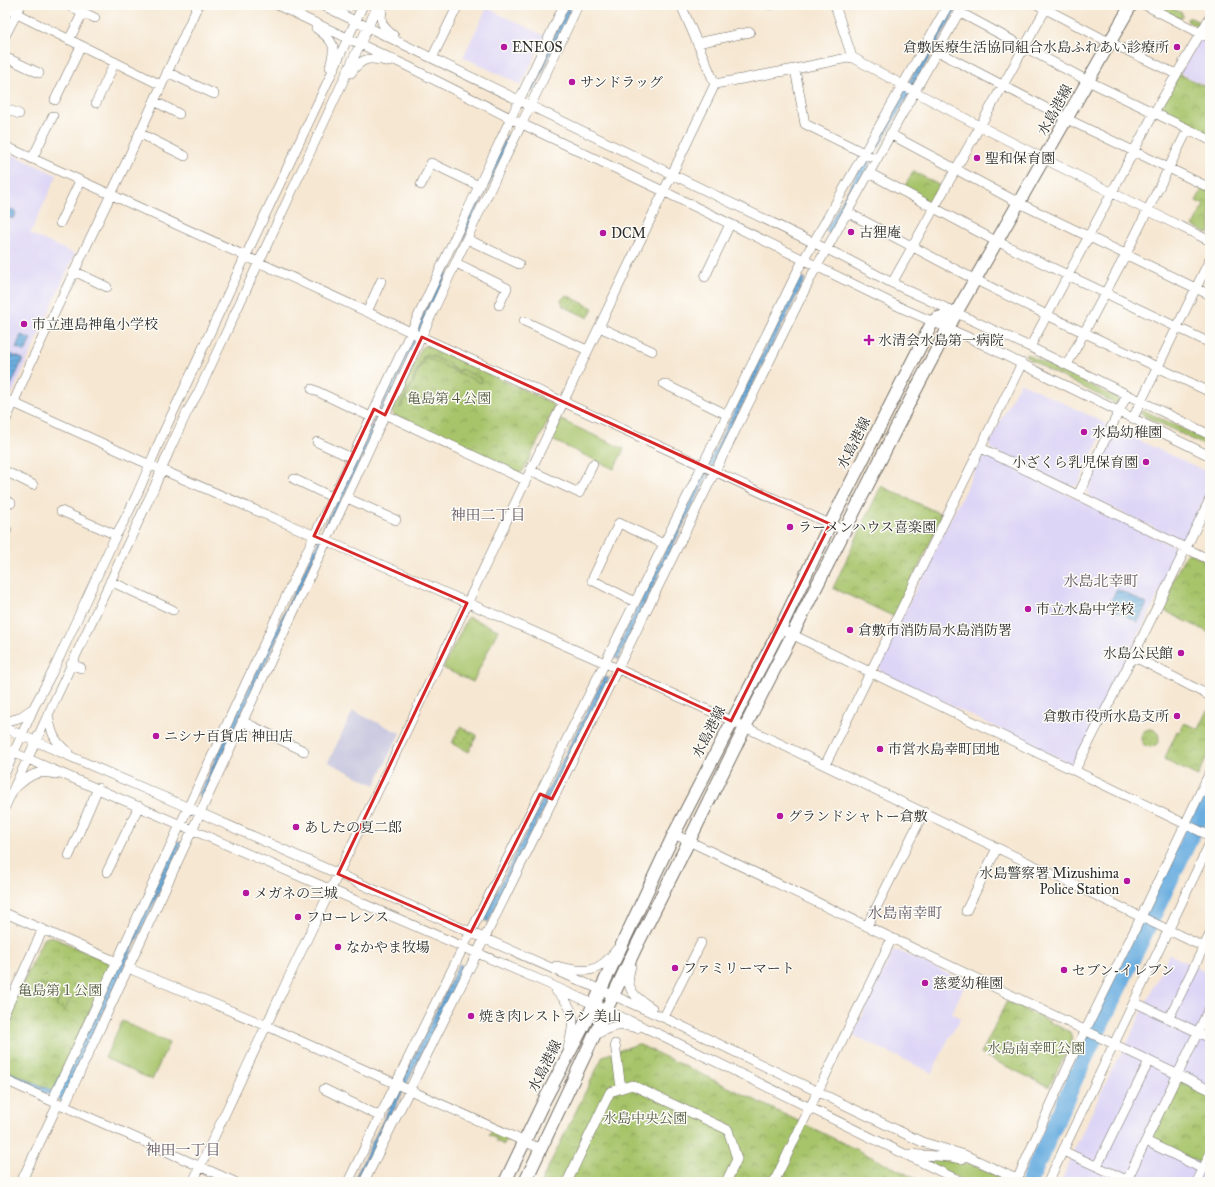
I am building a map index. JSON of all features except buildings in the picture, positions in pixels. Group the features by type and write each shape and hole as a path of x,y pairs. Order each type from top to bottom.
{"main road":[{"name":"水島港線","path":"525,1182 636,947 771,674 914,393 956,313 1131,5"},
{"path":"933,322 938,318 956,313"},
{"name":"水島港線","path":"505,1182 566,1057 585,1023 674,834 731,721 780,629 830,524 933,322"}],"street":[{"path":"9,10 21,5"},
{"path":"68,5 96,18"},
{"path":"5,422 32,360 198,5"},
{"path":"277,5 407,66 522,124 816,266 1022,363 1210,456"},
{"path":"322,5 814,243 892,283 1209,433"},
{"path":"332,5 342,8 352,7 354,5"},
{"path":"5,772 34,707 53,671 116,535 124,522 363,5"},
{"path":"5,807 154,488 172,444 187,412 198,394 378,5"},
{"path":"383,5 381,15 382,25 413,49"},
{"path":"432,58 458,5"},
{"path":"57,1100 123,964 189,808 321,539 347,498 378,413 417,335 478,186 564,5"},
{"path":"21,1182 57,1100 123,964 192,830 242,721 321,539 334,498 352,458 378,413 417,335 456,263 578,5"},
{"path":"193,1182 714,84 681,5"},
{"path":"835,5 852,57"},
{"path":"348,1182 381,1117 402,1087 484,939 507,876 546,797 605,663 635,602 665,558 664,544 709,469 728,415 804,260 871,156 908,89 948,5"},
{"path":"1144,5 1210,38"},
{"path":"892,283 1024,47 1044,6 1110,42 1176,74"},
{"path":"364,1182 402,1087 422,1030 471,932 507,876 546,797 618,670 665,558 709,469 816,266 869,173 871,156 890,134 908,89 937,51 960,7 1024,47 1088,81 1210,140"},
{"path":"5,36 9,10"},
{"path":"9,10 161,84"},
{"path":"69,40 83,12"},
{"path":"299,16 327,36 333,44 333,57 322,94"},
{"path":"1030,347 1154,113 1210,17"},
{"path":"697,43 750,32"},
{"path":"55,100 81,46"},
{"path":"937,51 1003,84 1067,119 1210,188"},
{"path":"5,57 39,73"},
{"path":"714,84 852,57 908,89 1044,159 1210,241"},
{"path":"335,99 359,62 366,58 407,66"},
{"path":"96,103 115,62"},
{"path":"795,69 805,124 871,156"},
{"path":"167,72 214,94"},
{"path":"154,101 179,114"},
{"path":"5,108 19,114"},
{"path":"32,159 53,116"},
{"path":"1067,365 1126,254 1188,130"},
{"path":"139,134 185,156"},
{"path":"890,134 1019,203 1210,295"},
{"path":"5,146 845,531"},
{"path":"421,184 431,163 478,186"},
{"path":"869,173 997,241 1210,343"},
{"path":"60,223 80,181"},
{"path":"846,212 975,280 1210,392"},
{"path":"705,277 730,224"},
{"path":"467,239 519,264"},
{"path":"1133,418 1210,259"},
{"path":"456,263 507,288 499,305"},
{"path":"74,271 107,287"},
{"path":"367,312 381,281"},
{"path":"524,321 587,350"},
{"path":"599,327 652,351"},
{"path":"824,765 1022,363"},
{"path":"664,384 728,415"},
{"path":"312,389 378,413 525,480"},
{"path":"1078,495 1127,395"},
{"path":"5,400 150,465 605,663 745,727 1207,948"},
{"path":"317,442 352,458"},
{"path":"981,448 1210,560"},
{"path":"530,470 579,494 593,464"},
{"path":"5,471 33,485"},
{"path":"294,479 334,498"},
{"path":"347,498 396,520"},
{"path":"1075,770 1210,499"},
{"path":"61,511 116,535"},
{"path":"635,602 592,580 619,523 664,544"},
{"path":"110,581 174,610"},
{"path":"780,629 1206,834"},
{"path":"1133,656 1210,696"},
{"path":"72,664 81,668"},
{"path":"5,722 19,718 34,707"},
{"path":"48,714 50,728 56,741 63,749 79,760"},
{"path":"242,721 304,751"},
{"path":"5,728 200,812 667,1019 922,1142 965,1155 1019,1181 1069,1064 1089,1032 1188,825 1210,772"},
{"path":"5,749 549,984 661,1035 962,1182"},
{"path":"13,789 29,776 40,772 71,777"},
{"path":"69,856 98,788"},
{"path":"107,872 139,806"},
{"path":"867,926 924,812"},
{"path":"674,834 1210,1090"},
{"path":"1048,1182 1210,843"},
{"path":"966,911 997,848"},
{"path":"5,913 266,1026 541,1149"},
{"path":"5,1012 43,929"},
{"path":"1169,1018 1207,948 1210,934"},
{"path":"774,1182 892,938"},
{"path":"539,962 577,970 592,970 600,967 623,941"},
{"path":"667,1019 701,943"},
{"path":"636,947 628,976 629,984 633,993 641,1001 667,1019"},
{"path":"549,984 566,1000 572,1010 573,1030 566,1057"},
{"path":"1134,1002 1210,1038"},
{"path":"1063,1151 1128,1181 1210,1007"},
{"path":"594,1036 606,1029 619,1025 661,1035"},
{"path":"616,1044 621,1088"},
{"path":"1097,1166 1149,1061"},
{"path":"5,1080 57,1100 235,1182"},
{"path":"566,1182 610,1092 632,1084 728,1130 736,1159 726,1182"},
{"path":"324,1089 381,1117"},
{"path":"1146,1142 1203,1169"},
{"path":"902,1153 951,1157 981,1162"},
{"path":"1197,1182 1210,1154"}],"highlighted area":[{"path":"422,337 830,524 731,721 618,669 552,799 540,794 471,932 338,874 467,603 314,536 374,409 385,415"}],"shaded area":[{"name":"ENEOS","path":"487,8 545,36 521,85 463,57"},
{"path":"1200,39 1210,44 1210,88 1180,73"},
{"name":"市立連島神亀小学校","path":"5,151 57,175 30,234 75,254 12,394 7,396 5,395"},
{"path":"1020,382 1107,424 1078,485 1069,487 992,450 990,442"},
{"path":"1116,430 1210,473 1210,487 1186,537 1179,540 1089,497 1087,491"},
{"name":"市立水島中学校","path":"989,456 1177,548 1178,555 1077,761 1069,763 880,671 879,663 981,458"},
{"path":"353,711 400,733 375,785 328,762"},
{"path":"893,951 899,951 966,982 952,1013 961,1018 950,1036 932,1073 853,1035"},
{"path":"1169,954 1210,974 1210,1182 1061,1182 1074,1150 1117,1059 1121,1056"},
{"path":"5,983 13,987 5,1004"}],"green space":[{"path":"1153,5 1164,5 1182,13 1183,16 1182,18 1179,18"},
{"path":"1188,18 1202,24 1200,27 1188,22"},
{"path":"1179,74 1210,89 1210,136 1158,110"},
{"path":"913,171 942,187 933,204 904,188"},
{"path":"1203,188 1210,192 1210,234 1193,226 1204,205 1196,201"},
{"path":"566,295 593,308 588,318 563,306 561,300"},
{"name":"亀島第４公園","path":"427,345 552,403 554,409 523,471 519,473 395,416 391,411 422,347"},
{"path":"427,354 451,365 450,367 460,371 461,369 482,379 481,383 425,357 401,408 399,407 414,379 413,378 424,355"},
{"path":"1026,354 1119,399 1117,404 1052,372 1025,356"},
{"path":"1143,410 1210,442 1210,448 1141,414 1140,413"},
{"path":"561,420 624,449 614,469 552,440"},
{"path":"881,486 943,515 895,617 833,588"},
{"path":"1191,553 1210,563 1210,633 1159,608 1186,554"},
{"path":"468,617 498,630 473,682 443,668"},
{"path":"1210,706 1210,751 1198,776 1164,760 1177,731 1180,732 1184,723 1199,729"},
{"path":"460,727 477,735 469,752 452,743"},
{"path":"1150,729 1156,732 1159,738 1156,744 1150,747 1144,744 1141,738 1144,732"},
{"name":"亀島第１公園","path":"50,936 108,962 110,967 53,1091 5,1070 5,1022 43,939"},
{"path":"40,983 49,987 43,1000 34,996"},
{"path":"62,993 72,997 65,1010 56,1006"},
{"name":"水島南幸町公園","path":"1007,1001 1070,1032 1072,1041 1049,1087 981,1054"},
{"path":"122,1021 169,1043 152,1080 105,1058"},
{"name":"水島中央公園","path":"638,1044 923,1182 541,1182 603,1056"},
{"path":"1178,1080 1210,1096 1210,1147 1202,1164 1150,1140"},
{"path":"492,1130 508,1137 504,1145 489,1135"},
{"path":"928,1159 958,1162 978,1167 1003,1179 1002,1182 967,1182 928,1163"}],"water":[{"path":"568,5 573,5 534,91 529,89"},
{"path":"952,5 959,5 830,234 825,231"},
{"path":"507,135 511,137 328,530 324,528"},
{"path":"11,209 16,214 11,219 6,214"},
{"path":"800,277 805,279 618,659 613,657"},
{"path":"21,335 31,339 25,352 16,348"},
{"path":"5,352 23,359 9,390 5,389"},
{"path":"314,549 318,550 203,798 198,796"},
{"path":"1117,589 1147,604 1138,622 1108,607"},
{"path":"604,677 609,678 488,922 483,919"},
{"path":"177,841 182,843 62,1101 5,1075 5,1070 53,1091"},
{"path":"459,964 465,967 359,1182 353,1182"}],"waterway":[{"path":"314,553 328,526"},
{"path":"1029,1182 1077,1074 1210,796"},
{"path":"1036,1182 1104,1029 1210,810"}],"place":[{"name":"ENEOS","path":"504,47"},
{"name":"倉敷医療生活協同組合水島ふれあい診療所","path":"1177,47"},
{"name":"サンドラッグ","path":"572,82"},
{"name":"聖和保育園","path":"977,158"},
{"name":"古狸庵","path":"851,232"},
{"name":"DCM","path":"603,233"},
{"name":"市立連島神亀小学校","path":"24,324"},
{"name":"水清会水島第一病院","path":"869,340"},
{"name":"水島幼稚園","path":"1084,432"},
{"name":"小ざくら乳児保育園","path":"1146,462"},
{"name":"ラーメンハウス喜楽園","path":"790,527"},
{"name":"市立水島中学校","path":"1028,609"},
{"name":"倉敷市消防局水島消防署","path":"850,630"},
{"name":"水島公民館","path":"1181,653"},
{"name":"倉敷市役所水島支所","path":"1177,716"},
{"name":"ニシナ百貨店 神田店","path":"156,736"},
{"name":"市営水島幸町団地","path":"880,749"},
{"name":"グランドシャトー倉敷","path":"780,816"},
{"name":"あしたの夏二郎","path":"296,827"},
{"name":"水島警察署 Mizushima Police Station","path":"1127,881"},
{"name":"メガネの三城","path":"246,893"},
{"name":"フローレンス","path":"298,917"},
{"name":"なかやま牧場","path":"338,947"},
{"name":"ファミリーマート","path":"675,968"},
{"name":"セブン-イレブン","path":"1064,970"},
{"name":"慈愛幼稚園","path":"925,983"},
{"name":"焼き肉レストラン 美山","path":"471,1016"}],"district":[{"name":"神田二丁目","path":"488,515"},
{"name":"水島北幸町","path":"1101,581"},
{"name":"水島南幸町","path":"905,913"},
{"name":"神田一丁目","path":"183,1150"}]}
